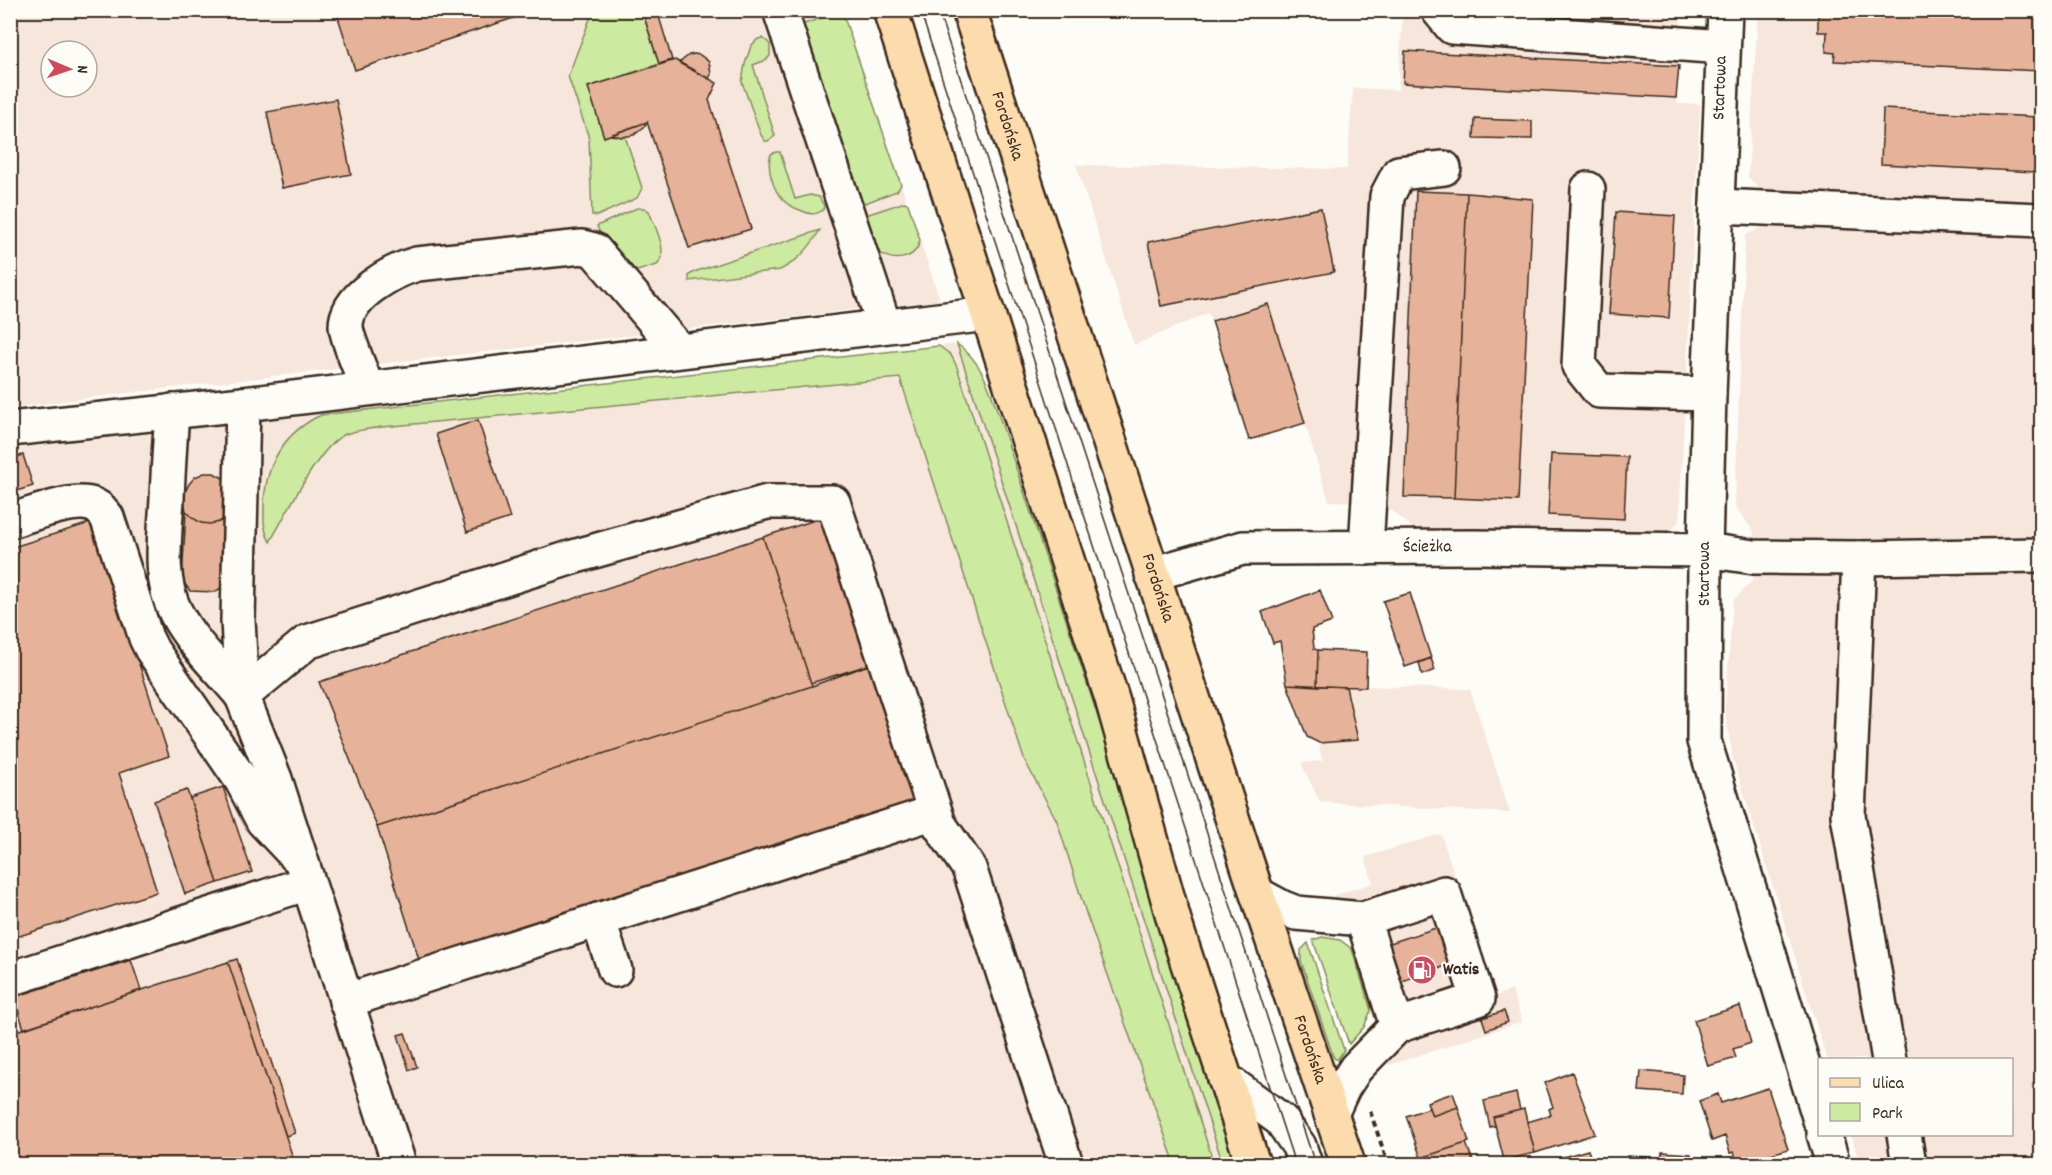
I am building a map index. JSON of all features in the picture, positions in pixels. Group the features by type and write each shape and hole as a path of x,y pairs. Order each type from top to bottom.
{"main road":[{"path":"890,10 1112,699 1175,924 1253,1164"},
{"name":"Fordońska","path":"969,10 1257,894 1348,1164"}],"street":[{"path":"780,10 884,325"},
{"path":"1438,10 1452,27 1723,47"},
{"name":"Startowa","path":"1725,10 1709,394 1704,741 1818,1113"},
{"path":"1366,548 1387,196 1399,173 1444,168"},
{"path":"1588,189 1579,366 1599,391 1709,394"},
{"path":"1716,206 2042,220"},
{"path":"367,388 346,326 351,308 369,289 382,280 398,270 417,264 582,247 594,250 679,350"},
{"path":"10,429 243,404 988,314"},
{"path":"243,404 238,620 242,696 275,779 399,1164"},
{"path":"172,411 165,530 165,576 168,592 185,629 242,696"},
{"path":"242,696 307,642 573,557 767,502 833,502 939,824 969,867 1066,1164"},
{"path":"10,521 77,503 93,505 107,517 146,638 152,650 242,781 263,821 305,873"},
{"name":"Ścieżka","path":"1152,574 1243,548 1705,550 1754,557 1859,558 2042,555"},
{"path":"1859,558 1848,815 1889,1058"},
{"path":"346,1001 598,920 740,884 935,812"},
{"path":"10,979 305,873"},
{"path":"1257,894 1296,913 1363,919 1444,893 1478,999 1397,1026 1356,1068 1343,1088 1331,1114"},
{"path":"1363,919 1397,1026"},
{"path":"598,920 615,970"},
{"path":"1225,1079 1281,1120 1299,1146 1305,1164"},
{"path":"1825,1136 1833,1164"},
{"path":"1904,1136 1909,1164"}],"shaded area":[{"path":"10,11 842,11 940,300 11,408"},
{"path":"1403,11 1681,11 1677,104 1700,104 1679,521 1671,531 1657,538 1422,535 1381,502 1329,501 1268,304 1212,321 1208,313 1134,345 1076,165 1347,169 1353,88 1398,90"},
{"path":"1758,11 2041,11 2041,1164 1860,1164 1851,1136 2013,1136 2013,1058 1827,1058 1733,759 1725,709 1733,601 1753,580 1754,532 1735,506 1745,236 1760,228 1763,192 1748,177"},
{"path":"957,344 1223,1164 11,1164 10,449"},
{"path":"1287,684 1470,689 1510,813 1320,802 1301,763 1322,761 1319,743 1307,737"},
{"name":"Watis","path":"1441,834 1494,996 1512,990 1522,1022 1389,1065 1334,895 1373,883 1365,857"}],"green space":[{"path":"593,11 642,11 659,64 588,87 604,137 623,130 642,188 637,198 597,216 592,215 589,138 568,76"},
{"path":"839,12 843,14 901,185 897,191 865,203 861,203 801,25"},
{"path":"763,38 770,44 770,56 753,65 775,136 768,141 765,141 761,135 742,82 751,46 758,39"},
{"path":"780,152 795,199 810,195 819,197 824,206 823,210 814,214 806,213 789,205 779,196 771,178 769,165 771,154"},
{"path":"905,202 908,204 920,240 918,247 909,256 890,258 876,248 865,219 869,214"},
{"path":"637,208 649,211 660,239 662,253 657,265 637,271 613,252 597,226"},
{"path":"820,230 803,253 780,270 689,281 689,275 697,271"},
{"path":"957,344 978,366 995,403 1245,1164 1223,1164"},
{"path":"939,346 951,355 957,367 1214,1164 1175,1164 1086,913 1057,821 1024,759 900,378 382,427 346,434 325,451 314,466 270,542 266,531 264,501 269,473 274,461 280,449 297,430 321,415"},
{"path":"1322,937 1340,940 1352,949 1371,1010 1364,1027 1349,1044 1313,940"},
{"path":"1308,943 1344,1050 1338,1059 1333,1056 1301,961 1301,950"}],"building":[{"path":"349,10 538,10 355,70 337,14"},
{"path":"642,10 657,10 672,60 659,64"},
{"path":"1829,10 2042,10 2042,71 1834,61 1835,53 1826,52 1827,32 1818,32 1818,14 1829,14"},
{"path":"1405,51 1679,66 1676,98 1403,83"},
{"path":"694,54 700,55 709,62 711,74 709,79 679,63"},
{"path":"675,60 717,83 709,100 751,229 689,248 647,122 604,137 588,87"},
{"path":"336,99 351,174 282,188 267,112"},
{"path":"1883,109 2038,117 2035,172 1881,164"},
{"path":"1475,119 1532,121 1532,139 1474,138"},
{"path":"647,122 634,135 622,137 611,135"},
{"path":"1416,191 1467,193 1454,498 1404,497"},
{"path":"1467,193 1533,199 1518,501 1454,498"},
{"path":"1321,208 1334,272 1161,306 1148,242"},
{"path":"1616,212 1675,216 1669,318 1609,314"},
{"path":"1268,304 1305,423 1249,440 1212,321"},
{"path":"478,420 510,518 467,532 436,434"},
{"path":"1551,454 1627,457 1624,519 1548,515"},
{"path":"23,455 33,486 10,493 10,459"},
{"path":"204,473 214,473 230,482 227,517 210,524 201,523 193,518 186,511 184,501 189,484 195,477"},
{"path":"186,511 201,523 219,522 227,517 226,584 215,592 190,591 182,580"},
{"path":"824,517 871,664 811,683 763,537"},
{"path":"93,522 169,756 119,773 157,892 10,939 10,548"},
{"path":"763,537 812,686 377,827 319,682"},
{"path":"1320,590 1332,622 1312,629 1314,649 1318,650 1317,686 1287,684 1280,641 1273,643 1262,612"},
{"path":"1410,593 1431,658 1405,667 1383,601"},
{"path":"1318,650 1367,652 1366,687 1317,686"},
{"path":"1431,658 1435,670 1422,675 1419,663"},
{"path":"871,664 920,810 421,966 377,827 812,686"},
{"path":"1287,684 1346,687 1358,740 1319,743 1307,737"},
{"path":"223,787 252,872 218,883 190,798"},
{"path":"187,790 218,883 185,894 154,801"},
{"name":"Watis","path":"1442,926 1455,963 1393,984 1381,946"},
{"path":"237,959 295,1133 286,1136 228,962"},
{"path":"131,960 141,990 24,1029 14,997"},
{"path":"228,962 295,1164 10,1164 10,1033"},
{"path":"1740,1006 1751,1043 1733,1049 1736,1058 1708,1066 1694,1020"},
{"path":"1504,1011 1508,1022 1486,1030 1482,1018"},
{"path":"405,1033 417,1067 409,1070 398,1035"},
{"path":"1641,1071 1683,1075 1682,1094 1639,1091"},
{"path":"1572,1072 1595,1134 1535,1153 1527,1122 1551,1115 1549,1109 1553,1107 1545,1083"},
{"path":"1768,1088 1788,1149 1738,1164 1734,1152 1730,1153 1725,1136 1712,1141 1699,1101 1718,1094 1721,1103"},
{"path":"1453,1093 1458,1107 1432,1116 1427,1102"},
{"path":"1516,1093 1520,1110 1493,1117 1495,1126 1490,1127 1484,1101"},
{"path":"1458,1107 1469,1142 1421,1158 1406,1116 1429,1108 1432,1116"},
{"path":"1524,1109 1535,1153 1504,1160 1493,1117"},
{"path":"1466,1143 1473,1161 1462,1164 1423,1164 1421,1158"},
{"path":"1588,1150 1593,1164 1558,1164 1556,1159"},
{"path":"1662,1152 1691,1154 1690,1164 1661,1164"},
{"path":"1628,1156 1662,1158 1661,1164 1628,1164"}],"tram line":[{"path":"920,10 1295,1164"},
{"path":"938,10 1315,1164"}],"place":[{"name":"Watis","path":"1422,970"}]}
